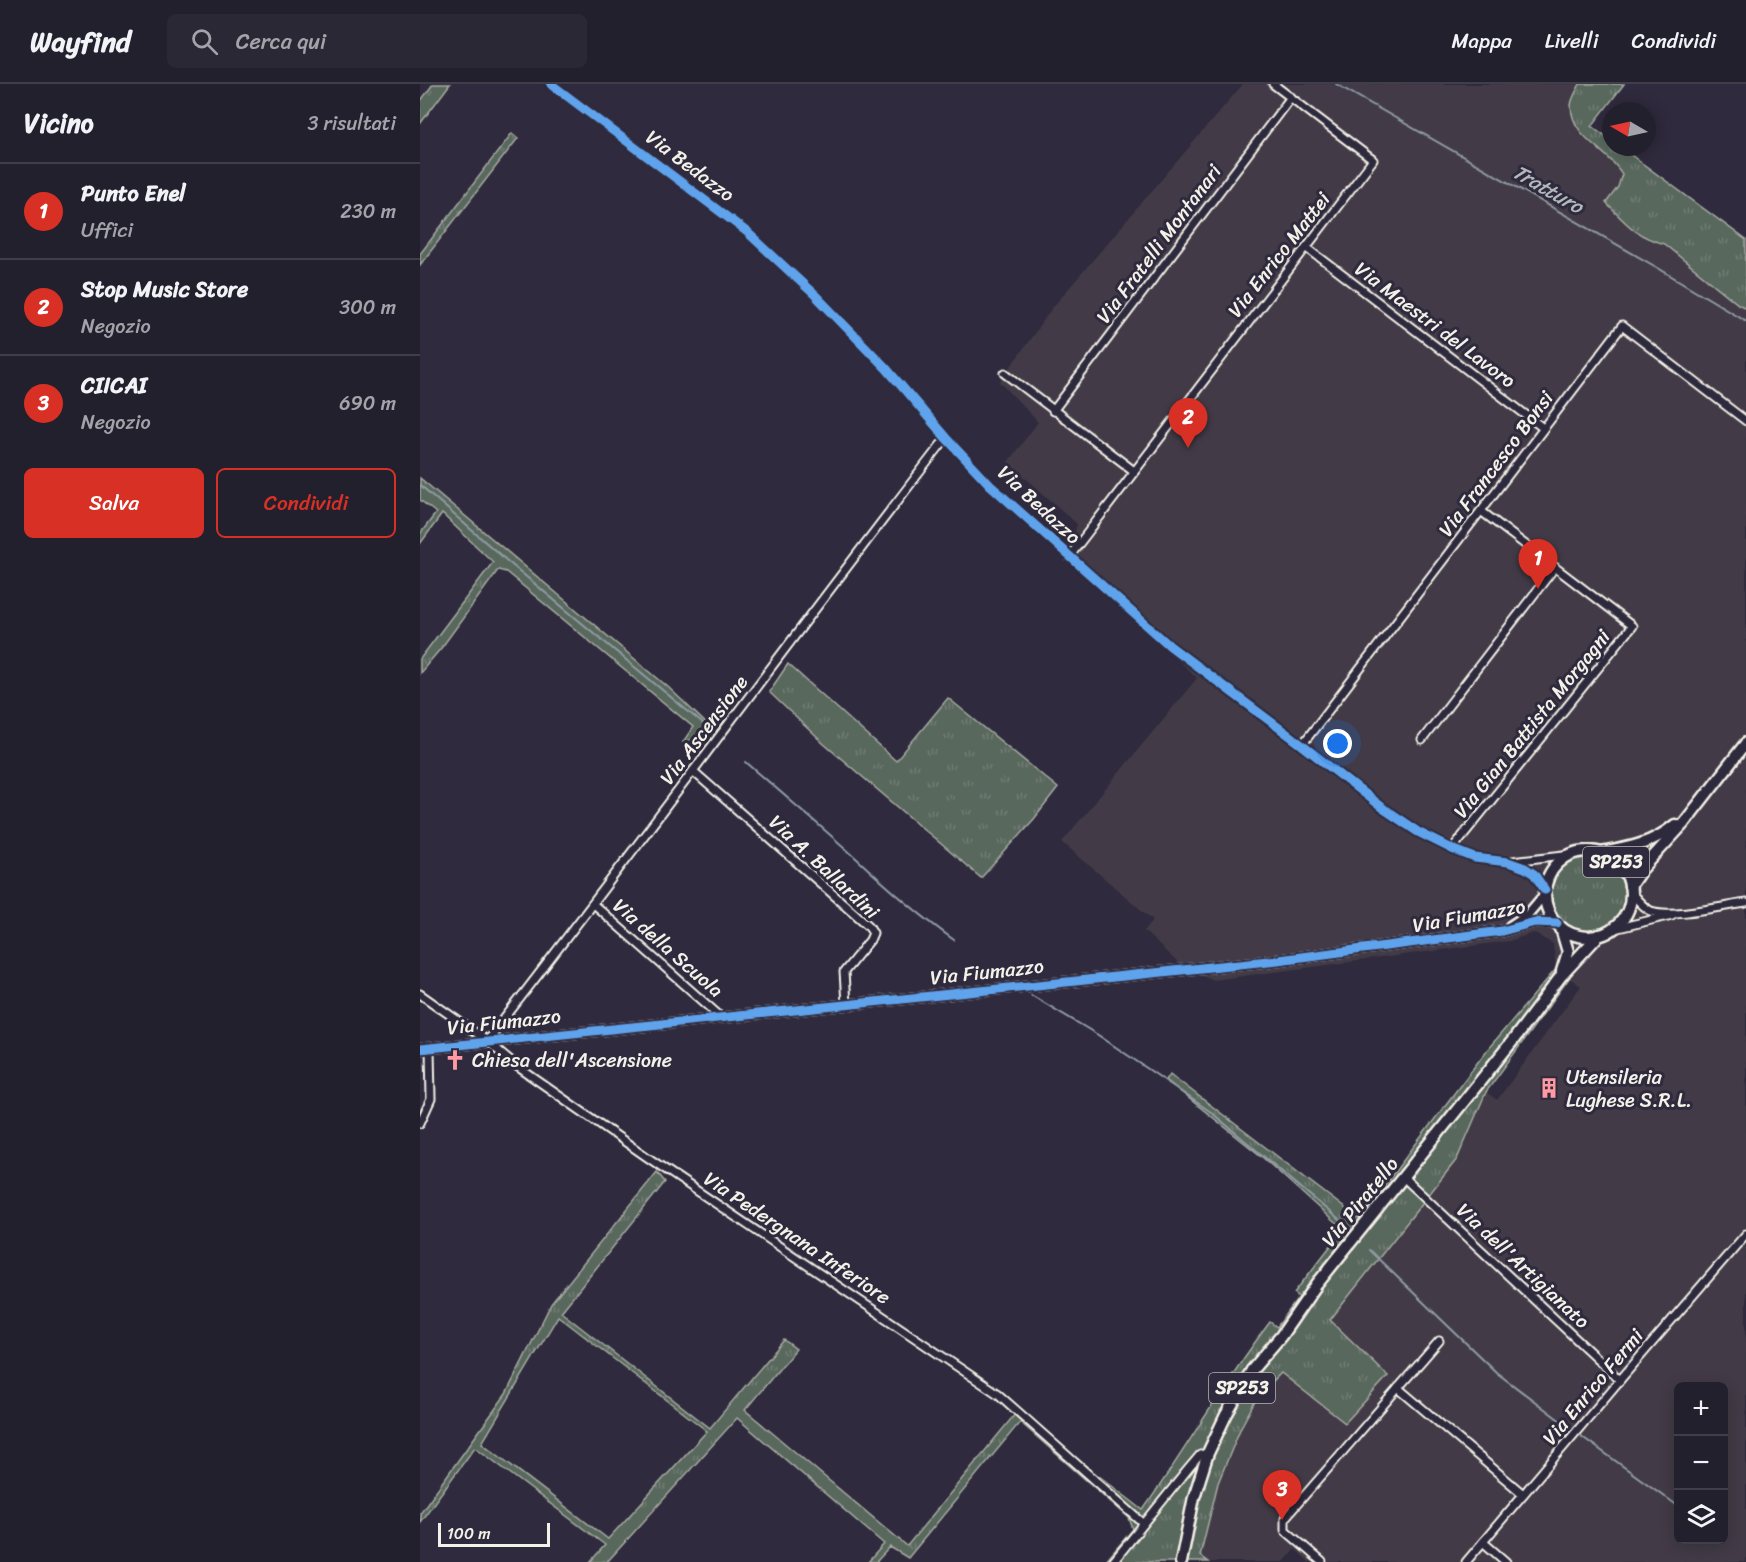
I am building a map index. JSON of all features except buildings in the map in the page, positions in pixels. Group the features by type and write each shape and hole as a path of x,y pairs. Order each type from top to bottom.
{"main road":[{"name":"SP253","path":"1599,935 1618,924 1628,909 1630,889 1641,870 1677,830 1746,743"},
{"name":"SP253","path":"1559,926 1550,915 1545,892 1552,871 1561,861 1572,854 1586,851 1599,853 1629,848 1655,840 1697,805"},
{"name":"SP253","path":"1599,853 1616,862 1622,869 1630,889"},
{"path":"1559,926 1583,937 1599,935"},
{"name":"Via Piratello","path":"1554,985 1567,960 1568,952 1559,926"},
{"name":"Via Piratello","path":"1181,1562 1194,1497 1208,1453 1226,1415 1252,1370 1281,1336 1317,1284 1514,1039 1554,985 1599,935"}],"street":[{"name":"Via Bedazzo","path":"551,84 747,232 815,295 886,368 990,485 1170,646 1381,807 1418,832 1475,858 1508,862 1572,854"},
{"name":"Via Enrico Mattei","path":"1069,557 1373,160 1273,84"},
{"name":"Via Fratelli Montanari","path":"1053,411 1291,97"},
{"name":"Via Maestri del Lavoro","path":"1306,247 1544,428"},
{"name":"Via Francesco Bonsi","path":"1302,746 1622,326 1746,421"},
{"path":"1005,373 1134,471"},
{"name":"Via Ascensione","path":"487,1041 946,438"},
{"name":"Via Gian Battista Morgagni","path":"1452,849 1632,626 1481,511"},
{"path":"1422,740 1555,567"},
{"name":"Via A. Ballardini","path":"693,771 869,926 873,933 870,940 844,972 846,1004"},
{"name":"Via Bedazzo","path":"1508,862 1530,871 1545,892"},
{"path":"1630,889 1645,907 1652,911 1690,911"},
{"name":"Via Fiumazzo","path":"1502,931 1528,914 1545,892"},
{"path":"1610,930 1690,911 1746,903"},
{"name":"Via della Scuola","path":"593,904 722,1017"},
{"name":"Via Fiumazzo","path":"420,1049 1266,962 1502,931 1535,922 1559,926"},
{"name":"Via Pedergnana Inferiore","path":"420,994 487,1041 518,1067 647,1157 998,1394 1143,1523"},
{"path":"420,1123 431,1099 430,1048"},
{"name":"Via dell'Artigianato","path":"1403,1177 1620,1380"},
{"name":"Via Enrico Fermi","path":"1466,1562 1746,1234"},
{"path":"1322,1562 1285,1530 1285,1518 1439,1341"},
{"path":"1398,1388 1523,1494"},
{"name":"Via Piratello","path":"1113,1562 1200,1455 1208,1453"},
{"path":"1483,1542 1506,1562"}],"shaded area":[{"path":"1243,84 1580,84 1573,100 1579,132 1602,151 1602,156 1608,156 1615,162 1622,174 1618,187 1607,204 1649,240 1664,244 1746,308 1746,1562 1309,1562 1295,1549 1284,1562 1208,1562 1200,1557 1218,1483 1241,1427 1258,1396 1281,1373 1345,1422 1387,1375 1330,1320 1457,1159 1486,1092 1497,1100 1581,986 1556,969 1553,944 1534,933 1509,941 1213,980 1178,963 1144,931 1153,920 1062,842 1197,678 1066,560 1077,524 1008,462 1038,422 1000,382 1052,308"}],"green space":[{"path":"433,84 450,84 420,124 420,102"},
{"path":"1580,84 1624,84 1610,102 1602,102 1602,113 1592,126 1602,133 1602,152 1577,127 1571,106"},
{"path":"512,133 518,138 420,265 420,254"},
{"path":"1632,156 1746,240 1746,308 1664,244 1646,237 1625,223 1606,203 1618,187 1622,174 1608,157"},
{"path":"420,478 668,687 714,731 683,742 693,727 506,572 498,570 442,647 420,673 420,659 493,562 442,514 420,544 420,534 436,513 420,500"},
{"path":"788,664 896,761 948,698 1058,788 1034,819 981,878 824,744 769,692"},
{"path":"1662,840 1633,874 1625,860 1616,853 1639,850"},
{"path":"1588,856 1602,859 1615,867 1623,880 1626,894 1623,908 1615,921 1602,929 1588,932 1574,929 1561,921 1553,908 1550,894 1553,880 1561,867 1574,859"},
{"path":"1556,969 1570,977 1486,1092 1457,1159 1330,1320 1388,1376 1345,1423 1281,1373 1258,1396 1241,1427 1218,1483 1200,1556 1208,1562 1105,1562 1133,1529 1129,1518 1020,1422 908,1558 890,1547 876,1562 868,1562 884,1544 737,1418 607,1562 590,1562 605,1545 475,1447 420,1522 420,1513 506,1394 551,1304 657,1172 665,1182 561,1312 710,1428 784,1340 796,1349 745,1410 907,1546 1020,1408 1072,1455 1143,1510 1253,1345 1270,1322 1277,1327 1299,1297 1294,1293 1343,1230 1261,1156 1166,1080 1170,1074 1359,1219 1487,1050","holes":["558,1316 707,1431 608,1539 482,1443"]}],"waterway":[{"name":"Tratturo","path":"1336,84 1658,268 1746,321"},
{"path":"420,485 713,734"},
{"path":"746,762 928,921 954,940"},
{"path":"1031,995 1098,1035 1211,1112 1351,1230"},
{"path":"1369,1250 1497,1373 1570,1428"},
{"path":"1581,1436 1674,1503"}],"cycle path":[{"path":"551,84 747,232 815,295 886,368 990,485 1170,646 1381,807 1418,832 1475,858 1508,862 1525,868 1534,874 1545,890"},
{"path":"420,1049 1278,960 1502,931 1535,922 1557,923"}],"place":[{"name":"Stop Music Store","path":"1188,448"},
{"name":"Punto Enel","path":"1538,589"},
{"name":"Chiesa dell'Ascensione","path":"455,1060"},
{"name":"Utensileria Lughese S.R.L.","path":"1549,1088"},
{"name":"CIICAI","path":"1282,1520"}]}
